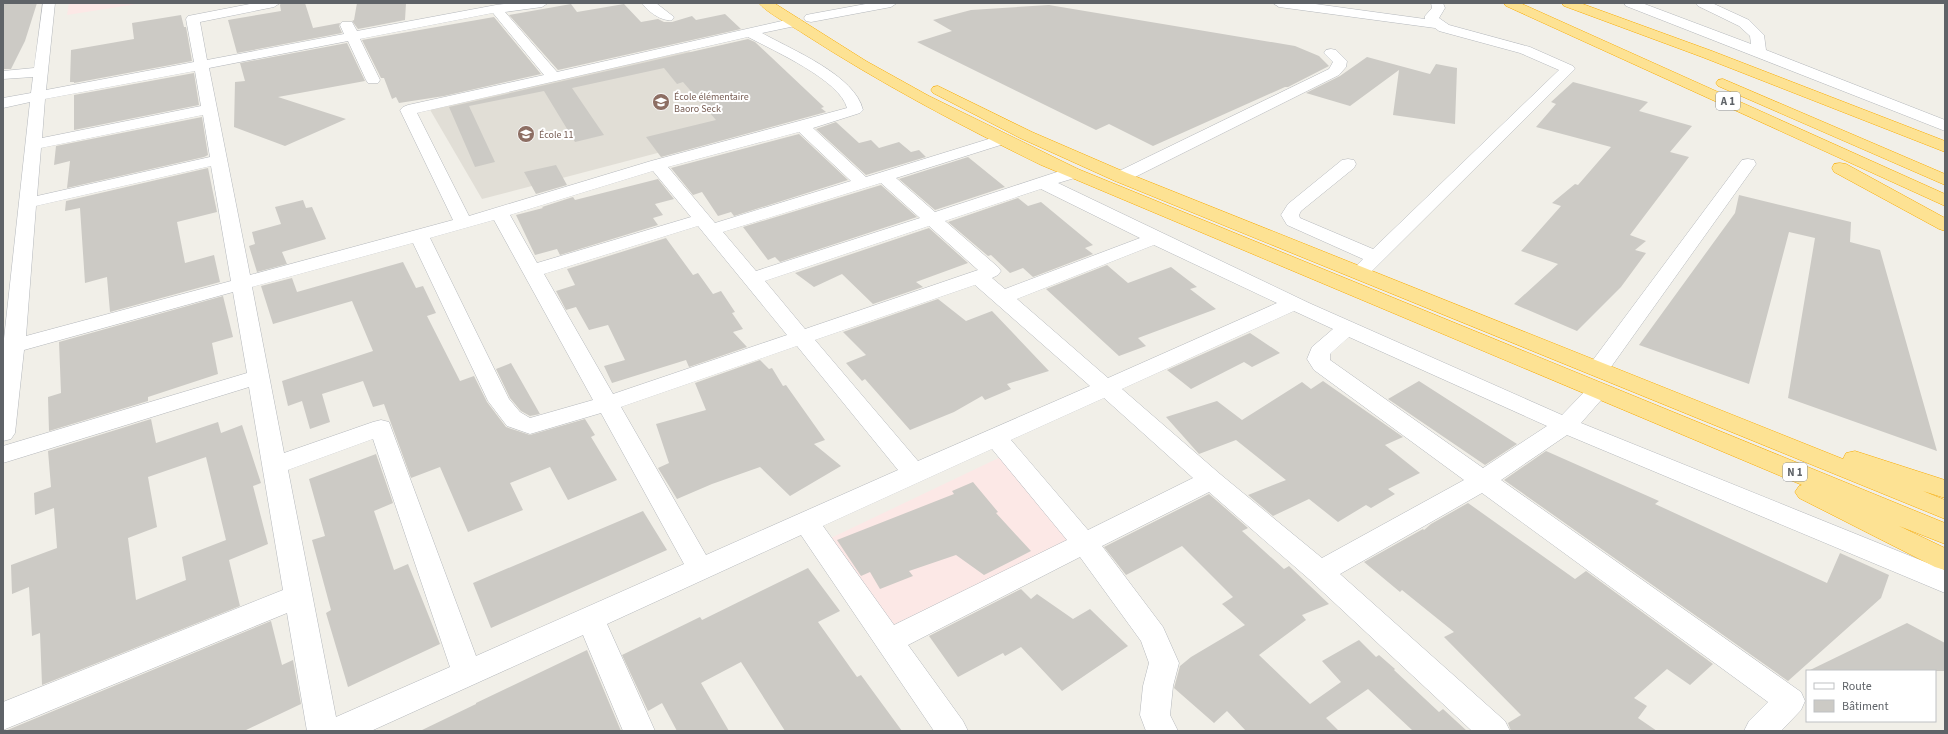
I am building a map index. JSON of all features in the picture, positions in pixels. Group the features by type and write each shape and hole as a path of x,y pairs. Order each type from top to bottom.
{"highway":[{"path":"765,3 803,20 1026,135 1121,177 1359,272 1650,402 1945,560"},
{"path":"788,3 803,20 876,72 1001,140 1072,173 1598,380"},
{"name":"A 1","path":"1510,3 1945,201"},
{"path":"1541,3 1620,37"},
{"path":"1568,3 1707,54 1945,147"},
{"path":"1576,34 1587,44 1602,53 1837,167 1945,225"},
{"name":"A 1","path":"1712,78 1945,180"},
{"path":"1650,402 1945,489"},
{"name":"N 1","path":"1650,402 1945,510"},
{"name":"N 1","path":"1650,402 1945,534"}],"street":[{"path":"3,434 14,346 38,96 49,3"},
{"path":"274,3 193,19 323,731"},
{"path":"3,103 353,36 444,13 496,9 542,3"},
{"path":"648,3 667,17"},
{"path":"464,223 408,110 803,20 851,7 891,3"},
{"path":"1287,3 1436,24 1444,28 1525,50 1568,69 1359,272"},
{"path":"1436,24 1432,20 1432,16 1439,8 1437,3"},
{"path":"1630,3 1760,52 1945,126"},
{"path":"1706,4 1724,3"},
{"path":"1706,4 1744,23 1757,35 1760,52"},
{"path":"496,9 554,77"},
{"path":"345,22 373,80"},
{"path":"14,346 464,223 657,165 802,126 855,110 854,105 844,88 826,74 750,32"},
{"path":"1121,177 1334,72 1340,67 1340,60 1331,53"},
{"path":"3,75 42,72"},
{"path":"34,145 209,109"},
{"path":"802,126 864,184"},
{"path":"532,271 864,184 1001,140"},
{"path":"28,204 218,160"},
{"path":"1348,164 1294,208 1290,215 1293,221 1311,230 1375,257"},
{"path":"1320,572 1482,481 1566,425 1748,164"},
{"path":"657,165 914,473"},
{"path":"753,279 1072,173"},
{"path":"419,235 499,401 513,420 520,424 530,426 607,404 978,277 991,271 990,268 884,177"},
{"path":"1043,183 1153,239 1293,304 1566,425 1945,582"},
{"path":"499,212 700,569"},
{"path":"1003,297 1153,239"},
{"path":"978,277 1003,297 1211,480 1320,572 1494,731"},
{"path":"338,731 1293,304"},
{"path":"1347,328 1320,352 1318,359 1322,365 1790,701 1767,729"},
{"path":"3,455 258,377"},
{"path":"275,465 381,428 467,673"},
{"path":"995,437 1084,543 1153,635 1164,663 1158,686 1155,715 1162,731"},
{"path":"889,640 1211,480"},
{"path":"806,522 952,731"},
{"path":"3,716 299,596"},
{"path":"590,618 639,731"}],"shaded area":[{"path":"69,3 143,3 67,15"},
{"path":"689,51 764,125 482,199 429,108"},
{"path":"1009,453 1082,539 893,625 831,538"}],"building":[{"path":"3,3 37,3 25,41 11,69 3,69"},
{"path":"281,3 305,3 313,28 340,23 339,26 342,33 237,53 228,20 281,11"},
{"path":"357,3 406,3 405,20 358,29 352,21 354,20"},
{"path":"571,4 577,12 624,4 641,22 658,19 664,22 672,22 692,16 696,20 725,14 741,29 558,70 509,15"},
{"path":"1049,5 1295,46 1319,56 1329,66 1288,87 1285,87 1153,146 1109,124 1096,130 917,42 952,31 933,20 971,10"},
{"path":"181,15 184,27 186,27 192,61 74,83 70,82 71,50 134,39 132,23"},
{"path":"494,17 541,74 444,96 399,103 396,97 392,99 384,78 381,78 362,40"},
{"path":"748,39 755,42 824,107 821,108 826,112 661,157 646,137 716,120 683,82 677,84 664,68 572,88 604,135 575,142 544,91 469,106 495,162 475,167 449,107"},
{"path":"347,43 365,81 278,97 346,119 285,146 234,127 235,82 245,81 240,63"},
{"path":"1367,57 1430,74 1436,64 1457,68 1455,124 1393,115 1399,70 1350,106 1306,93 1340,76"},
{"path":"194,73 199,105 74,130 74,95"},
{"path":"1573,82 1648,102 1639,111 1692,126 1670,152 1689,157 1630,235 1646,241 1635,250 1646,253 1621,287 1577,331 1514,304 1558,264 1521,251 1561,206 1552,203 1575,184 1578,185 1611,147 1536,127 1556,104 1551,102"},
{"path":"202,117 208,155 204,157 67,188 70,161 54,165 56,146"},
{"path":"836,122 859,143 871,140 879,148 899,142 911,152 919,150 926,157 866,175 816,129"},
{"path":"799,134 848,180 734,216 731,212 718,216 702,192 693,195 671,168"},
{"path":"968,157 1005,187 935,210 899,179"},
{"path":"556,165 567,185 536,194 524,172"},
{"path":"208,168 217,212 177,222 185,263 214,255 220,282 110,312 107,277 85,283 80,208 65,211 66,201"},
{"path":"658,179 674,199 655,204 663,215 653,218 658,225 560,255 557,249 535,255 516,215 543,208 542,207 573,197 575,200"},
{"path":"881,185 917,217 780,262 775,257 768,260 743,227"},
{"path":"1739,195 1851,222 1850,242 1880,250 1937,451 1788,398 1815,238 1789,232 1749,384 1639,345 1735,213"},
{"path":"1018,198 1028,206 1041,202 1093,245 1085,248 1093,254 1033,277 1023,268 1010,273 991,255 988,256 948,222"},
{"path":"303,200 306,208 312,207 326,239 282,252 287,264 257,272 249,246 255,244 252,232 281,224 275,207"},
{"path":"929,228 968,263 916,282 923,287 873,304 842,274 814,287 795,273"},
{"path":"666,238 693,275 698,273 713,294 721,291 735,312 732,313 743,329 733,332 747,347 689,367 686,360 612,383 604,366 625,360 608,325 589,330 576,307 566,310 556,291 575,285 567,269"},
{"path":"403,262 416,288 423,286 436,313 427,316 460,381 474,376 487,402 506,427 530,435 585,419 595,435 591,437 617,480 568,500 550,467 510,483 523,510 468,532 440,467 411,478 384,404 373,407 363,381 322,394 330,422 310,429 302,401 288,406 282,381 373,351 352,301 273,324 261,286 292,278 297,292"},
{"path":"1107,265 1128,283 1171,267 1197,287 1190,289 1216,309 1138,338 1146,346 1119,356 1046,289"},
{"path":"223,296 233,337 212,343 218,374 148,397 148,401 49,431 48,397 61,393 59,342"},
{"path":"938,299 966,321 992,311 1049,371 1007,384 1011,389 985,400 982,396 954,412 910,430 865,379 862,381 846,363 866,355 843,332"},
{"path":"1250,333 1280,353 1252,367 1244,362 1191,389 1167,370"},
{"path":"760,360 769,369 772,368 783,386 786,385 825,440 814,444 841,466 790,496 760,467 712,484 677,499 658,468 669,463 656,424 706,410 695,383"},
{"path":"511,363 540,414 530,416 521,411 510,398 496,369"},
{"path":"1323,381 1403,437 1385,445 1420,473 1388,489 1395,494 1371,508 1366,505 1338,522 1309,499 1273,516 1248,495 1286,480 1236,440 1199,454 1166,417 1217,401 1242,420 1302,382 1311,389"},
{"path":"1419,381 1517,444 1485,465 1388,399"},
{"path":"151,419 156,443 218,422 221,433 242,425 261,483 253,486 268,544 229,560 240,606 42,685 40,633 32,636 29,587 12,594 11,565 57,548 54,508 35,515 34,493 51,487 48,451","holes":["206,457 226,540 182,557 186,580 136,600 128,538 157,527 148,477"]},
{"path":"1546,451 1659,501 1655,504 1827,583 1840,553 1889,575 1881,598 1788,681 1504,480"},
{"path":"376,454 393,503 374,511 394,570 408,564 440,644 348,687 326,613 331,610 312,540 325,536 309,479"},
{"path":"973,482 998,512 996,513 1031,551 984,575 956,555 909,571 913,576 880,589 870,572 861,576 837,540 954,494 952,491"},
{"path":"1209,494 1248,528 1242,531 1284,569 1289,566 1329,604 1302,615 1306,620 1259,655 1310,704 1341,682 1322,661 1359,640 1376,657 1379,655 1395,669 1394,670 1439,712 1443,709 1467,731 1410,731 1412,730 1368,689 1326,718 1339,731 1246,731 1227,711 1214,723 1174,688 1180,666 1191,657 1245,625 1222,604 1233,597 1182,546 1126,575 1104,547"},
{"path":"1468,503 1575,579 1586,571 1713,664 1690,685 1667,669 1634,698 1647,706 1638,718 1657,731 1511,731 1508,723 1521,715 1444,637 1454,632 1402,590 1400,592 1364,562 1423,529 1424,530 1431,524"},
{"path":"643,511 667,550 491,628 473,583"},
{"path":"808,568 840,611 818,622 857,677 861,675 902,731 785,731 741,662 701,683 729,731 677,731 662,703 648,711 622,655 700,617 702,620"},
{"path":"1021,589 1031,599 1037,594 1073,619 1090,609 1128,646 1062,691 1021,647 1005,656 1003,653 958,677 929,636"},
{"path":"271,621 282,665 293,660 301,704 244,731 5,731"},
{"path":"1907,623 1945,643 1945,671 1810,670"},
{"path":"587,650 621,731 420,731 476,703"}],"place":[{"name":"École élémentaire Baoro Seck","path":"661,102"},
{"name":"École 11","path":"526,134"}]}
